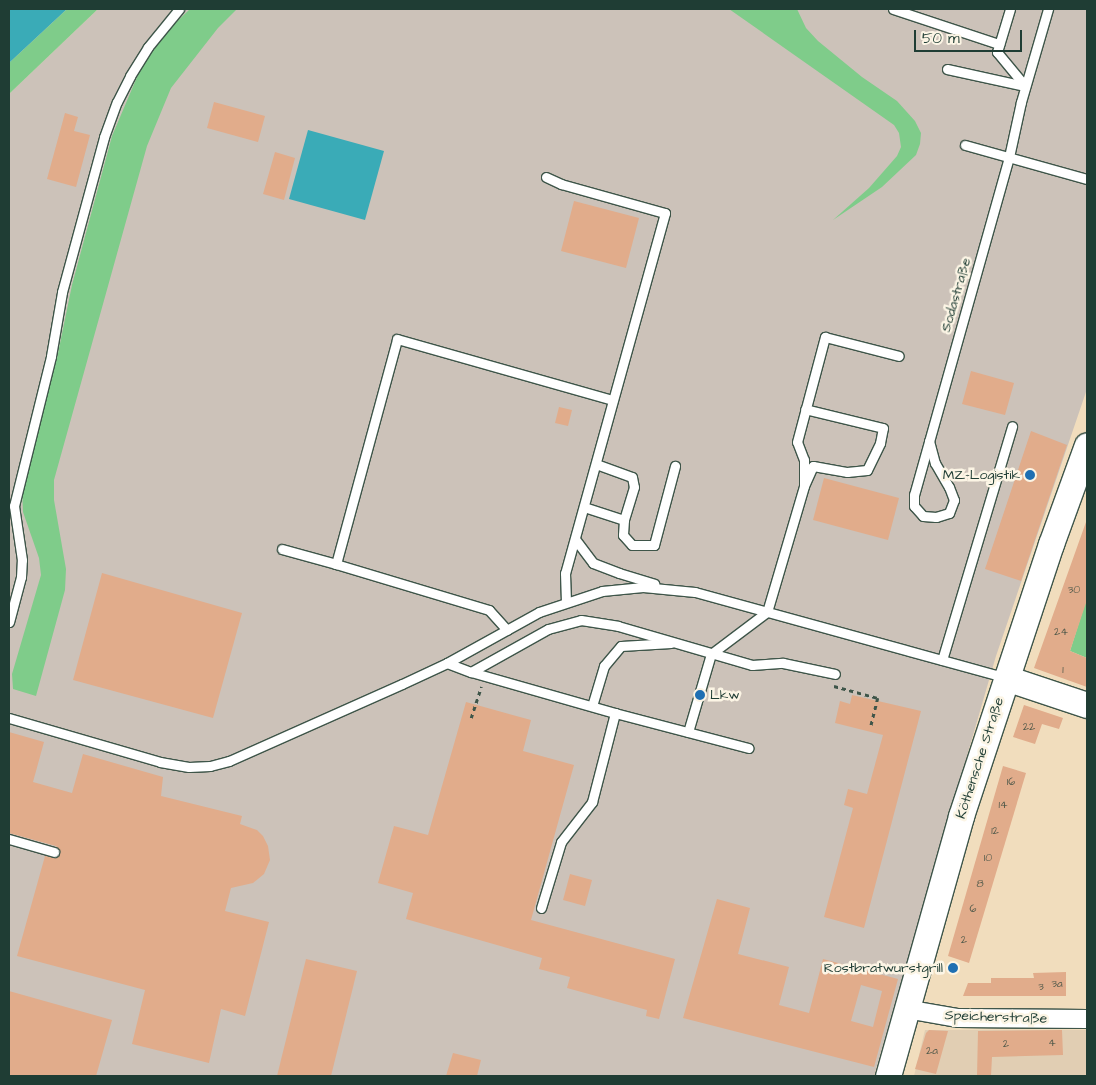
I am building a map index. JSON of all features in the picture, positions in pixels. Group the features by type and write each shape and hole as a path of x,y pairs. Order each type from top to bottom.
{"main road":[{"name":"Köthensche Straße","path":"888,1076 944,870 1006,678 1087,445"},
{"path":"1006,678 1087,705"}],"street":[{"name":"Speicherstraße","path":"906,1009 958,1018 1087,1019"}],"lane":[{"path":"9,622 21,577 22,560 11,515 52,356 62,292 104,137 117,102 130,76 148,47 179,9"},
{"path":"893,9 999,44"},
{"path":"1010,9 997,52 1025,86"},
{"name":"Sodastraße","path":"929,441 935,463 954,500 948,513 936,517 923,516 914,506 914,495 929,441 1009,157 1025,86 1048,9"},
{"path":"947,69 1025,86"},
{"path":"965,145 1087,179"},
{"path":"546,177 561,184 665,213 565,573 566,602"},
{"path":"804,486 804,460 797,442 825,337 899,356"},
{"path":"336,564 397,339 613,400"},
{"path":"688,732 711,654 767,612 804,486 813,466 847,472 867,470 880,443 883,428 805,409"},
{"path":"942,660 1012,426"},
{"path":"596,464 632,476 634,487 624,520 623,534 632,545 654,545 675,466"},
{"path":"584,507 624,520"},
{"path":"575,539 593,562 619,573 668,588"},
{"path":"282,549 489,610 507,630"},
{"path":"9,718 160,762 189,767 210,766 229,761 447,663 539,612 602,591 643,587 695,592 1006,678"},
{"path":"471,672 548,630 581,620 618,626 711,654 752,664 783,663 835,674"},
{"path":"592,706 604,666 621,646 679,643"},
{"path":"447,663 484,676 615,713 748,748"},
{"path":"541,908 561,842 592,802 615,713"},
{"path":"9,838 54,852"}],"path":[{"path":"472,718 484,676"},
{"path":"832,685 878,698 871,726"}],"shaded area":[{"path":"98,9 1087,9 1087,389 996,656 874,1076 9,1076 9,94"},
{"path":"925,1030 1087,1030 1087,1076 914,1076"}],"green space":[{"path":"67,9 98,9 9,94 9,63"},
{"path":"190,9 237,9 218,28 171,88 147,146 54,480 54,500 66,569 65,590 36,696 13,689 12,674 41,575 39,558 23,512 22,487 57,358 72,285 112,136 140,70 166,32"},
{"path":"729,9 797,9 806,28 818,41 862,77 897,101 915,121 921,133 916,155 882,187 833,220 869,188 897,156 901,147 899,133 894,125"},
{"path":"1087,597 1087,658 1070,651"}],"water":[{"path":"9,9 67,9 9,63"},
{"path":"308,130 384,151 365,220 289,199"}],"building":[{"path":"214,102 265,116 258,142 207,128"},
{"path":"65,113 78,117 74,131 90,135 76,187 47,179"},
{"path":"275,152 295,158 284,200 263,194"},
{"path":"574,201 639,218 626,268 561,251"},
{"path":"971,371 1014,383 1005,415 962,404"},
{"path":"559,407 572,410 568,426 555,423"},
{"path":"1031,431 1067,445 1021,581 985,569"},
{"path":"824,478 899,498 888,540 813,520"},
{"path":"1086,522 1087,600 1070,651 1087,658 1087,687 1034,668"},
{"path":"102,573 242,613 213,718 73,680"},
{"path":"852,695 921,711 864,928 824,917 853,808 844,805 848,789 867,794 883,735 835,723 840,701 850,704"},
{"path":"466,702 531,720 523,751 574,765 531,920 675,959 659,1019 646,1016 647,1010 567,988 570,977 539,969 542,958 406,919 413,893 378,883 394,826 428,835"},
{"path":"1024,705 1063,718 1059,729 1042,724 1035,744 1013,737"},
{"path":"9,732 44,742 33,782 72,793 83,754 163,777 161,796 242,816 240,824 257,830 263,836 268,846 270,860 264,874 253,883 231,888 225,911 269,922 245,1016 221,1009 209,1063 132,1044 145,990 17,956 45,856 56,858 60,851 56,846 9,833"},
{"path":"1003,766 1026,773 969,963 948,956"},
{"path":"570,874 592,880 585,906 563,900"},
{"path":"717,899 750,908 738,954 789,967 779,1005 809,1013 823,959 898,979 874,1067 683,1018","holes":["861,985 882,991 873,1027 851,1021"]},
{"path":"306,959 357,971 331,1076 277,1076"},
{"path":"1066,972 1066,996 963,996 968,983 991,983 991,978 1034,978 1033,973"},
{"path":"9,991 112,1020 96,1076 9,1076"},
{"path":"929,1030 948,1031 936,1074 915,1069 926,1033"},
{"path":"1062,1030 1063,1055 992,1057 991,1076 977,1076 978,1031"},
{"path":"453,1053 481,1060 477,1076 446,1076"}],"place":[{"name":"MZ-Logistik","path":"1030,475"},
{"name":"Lkw","path":"700,695"},
{"name":"Rostbratwurstgrill","path":"953,968"}]}
